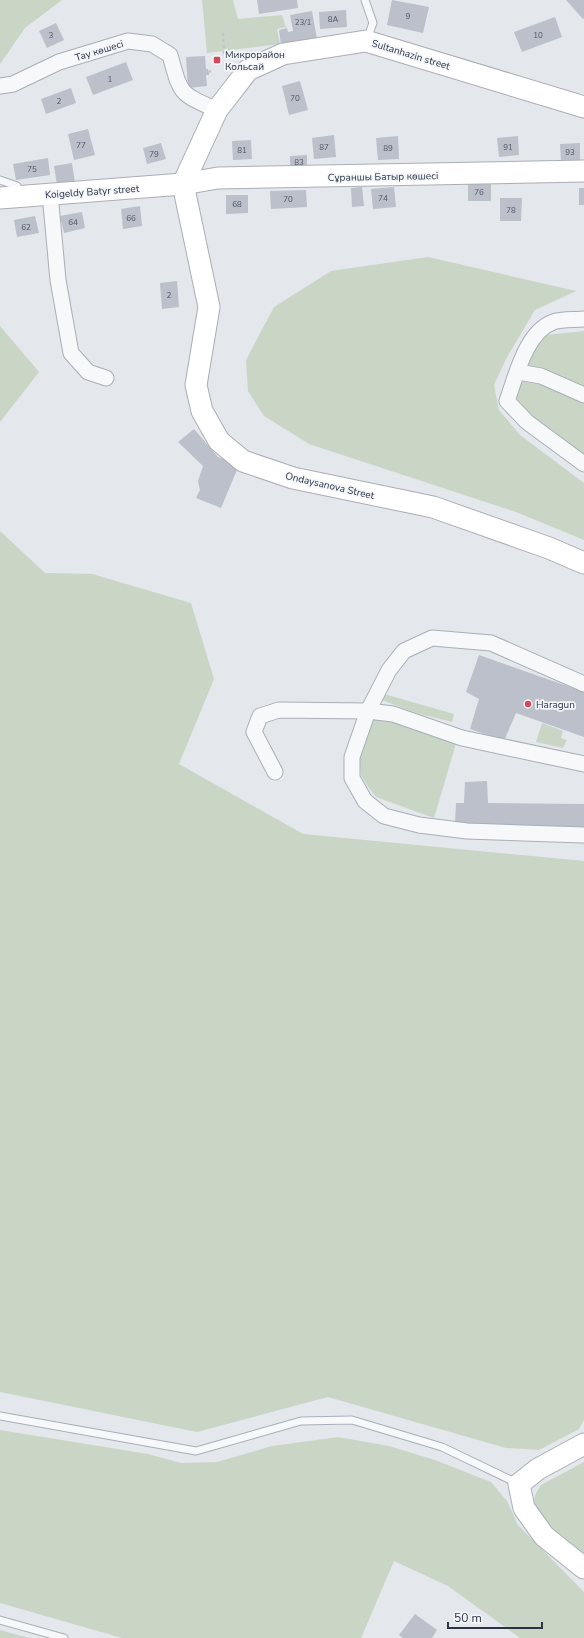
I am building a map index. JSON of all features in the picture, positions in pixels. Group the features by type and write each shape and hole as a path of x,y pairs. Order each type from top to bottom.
{"street":[{"name":"Тау көшесі","path":"0,86 13,84 59,62 128,41 152,44 170,55 179,88 189,98 217,110"},
{"name":"Sultanhazin street","path":"183,184 217,110 248,70 283,54 366,41 584,107"},
{"name":"Сұраншы Батыр көшесі","path":"183,184 218,178 584,171"},
{"name":"Koigeldy Batyr street","path":"0,198 183,184"},
{"name":"Ondaysanova Street","path":"183,184 209,307 196,385 202,411 219,441 243,461 293,478 433,507 549,548 584,563"},
{"path":"50,194 58,280 71,353 88,372 106,378"},
{"path":"584,319 553,322 533,335 507,401 526,422 584,464"},
{"path":"518,372 540,376 584,395"},
{"path":"584,684 490,643 432,638 404,651 389,670 368,711 352,757 352,778 365,801 384,816 419,825 467,831 584,835"},
{"path":"275,772 254,732 260,716 279,710 368,711 393,714 462,738 584,764"},
{"path":"584,1444 538,1469 519,1484 524,1508 544,1536 584,1568"}],"lane":[{"path":"365,0 373,23 366,41"},
{"path":"0,180 17,186 21,196"},
{"path":"0,1416 196,1452 302,1421 352,1420 442,1447 519,1484"},
{"path":"0,1620 64,1638"}],"path":[{"path":"223,33 224,54"}],"green space":[{"path":"0,0 62,0 25,28 0,64"},
{"path":"202,0 233,0 238,19 282,15 286,27 277,29 280,44 207,53"},
{"path":"428,257 576,291 535,310 506,359 494,385 499,410 520,435 584,483 584,540 516,512 309,444 264,416 248,391 246,360 274,307 331,271"},
{"path":"0,326 39,372 0,422"},
{"path":"584,331 584,455 543,430 515,399 531,352 546,335"},
{"path":"0,531 45,573 92,574 191,603 214,679 179,764 303,834 584,861 584,1420 579,1429 539,1450 506,1448 328,1397 197,1432 0,1392"},
{"path":"384,694 454,714 452,722 416,713 382,700"},
{"path":"373,715 457,740 434,818 376,797 361,775 359,752"},
{"path":"542,723 563,731 561,738 567,740 563,748 536,742"},
{"path":"0,1430 148,1454 181,1463 217,1462 272,1446 338,1437 389,1446 435,1460 491,1482 507,1501 518,1525 584,1592 584,1638 520,1638 448,1586 394,1561 361,1638 122,1638 0,1603"},
{"path":"584,1462 584,1557 554,1534 533,1503 536,1493 541,1485"},
{"path":"0,1630 29,1638 0,1638"}],"building":[{"path":"257,0 297,0 298,8 259,14"},
{"path":"392,0 429,7 423,33 387,25"},
{"path":"566,0 584,0 583,19"},
{"path":"346,10 347,27 320,29 319,12"},
{"path":"312,11 317,39 281,45 279,30 287,28 288,32 293,31 290,15"},
{"path":"555,17 562,37 522,52 514,32"},
{"path":"56,23 64,40 47,48 39,31"},
{"path":"205,56 206,69 208,69 209,72 209,75 206,75 207,86 188,88 186,57"},
{"path":"126,62 133,80 93,95 86,77"},
{"path":"300,81 308,110 289,115 282,86"},
{"path":"71,88 76,103 46,114 41,99"},
{"path":"88,129 95,155 74,160 68,134"},
{"path":"334,135 336,157 314,159 312,138"},
{"path":"398,136 399,159 378,160 376,138"},
{"path":"518,136 519,155 499,157 497,138"},
{"path":"251,140 252,159 233,160 232,141"},
{"path":"161,143 166,159 147,164 143,148"},
{"path":"580,143 580,161 561,162 560,144"},
{"path":"307,155 307,168 290,169 290,156"},
{"path":"48,158 50,175 16,180 13,164"},
{"path":"72,163 75,183 57,185 54,166"},
{"path":"468,182 491,182 491,201 468,201"},
{"path":"362,187 364,206 352,207 351,188"},
{"path":"394,187 396,207 373,209 371,189"},
{"path":"579,188 584,188 584,205 579,205"},
{"path":"306,190 307,207 271,209 270,191"},
{"path":"226,195 248,195 248,213 226,214"},
{"path":"500,198 522,198 521,221 500,221"},
{"path":"140,206 142,226 123,229 121,209"},
{"path":"82,212 85,228 64,233 60,216"},
{"path":"35,216 39,233 17,237 14,220"},
{"path":"177,281 179,307 162,309 160,283"},
{"path":"194,429 218,457 239,465 221,508 196,498 200,490 198,481 203,466 178,442"},
{"path":"479,655 584,692 584,737 516,713 504,741 470,729 479,699 466,692"},
{"path":"487,781 488,803 584,804 584,827 455,823 456,803 464,803 465,782"},
{"path":"415,1614 437,1630 432,1638 403,1638 399,1635"}],"place":[{"name":"Микрорайон Кольсай","path":"217,60"},
{"name":"Haragun","path":"528,704"}]}
